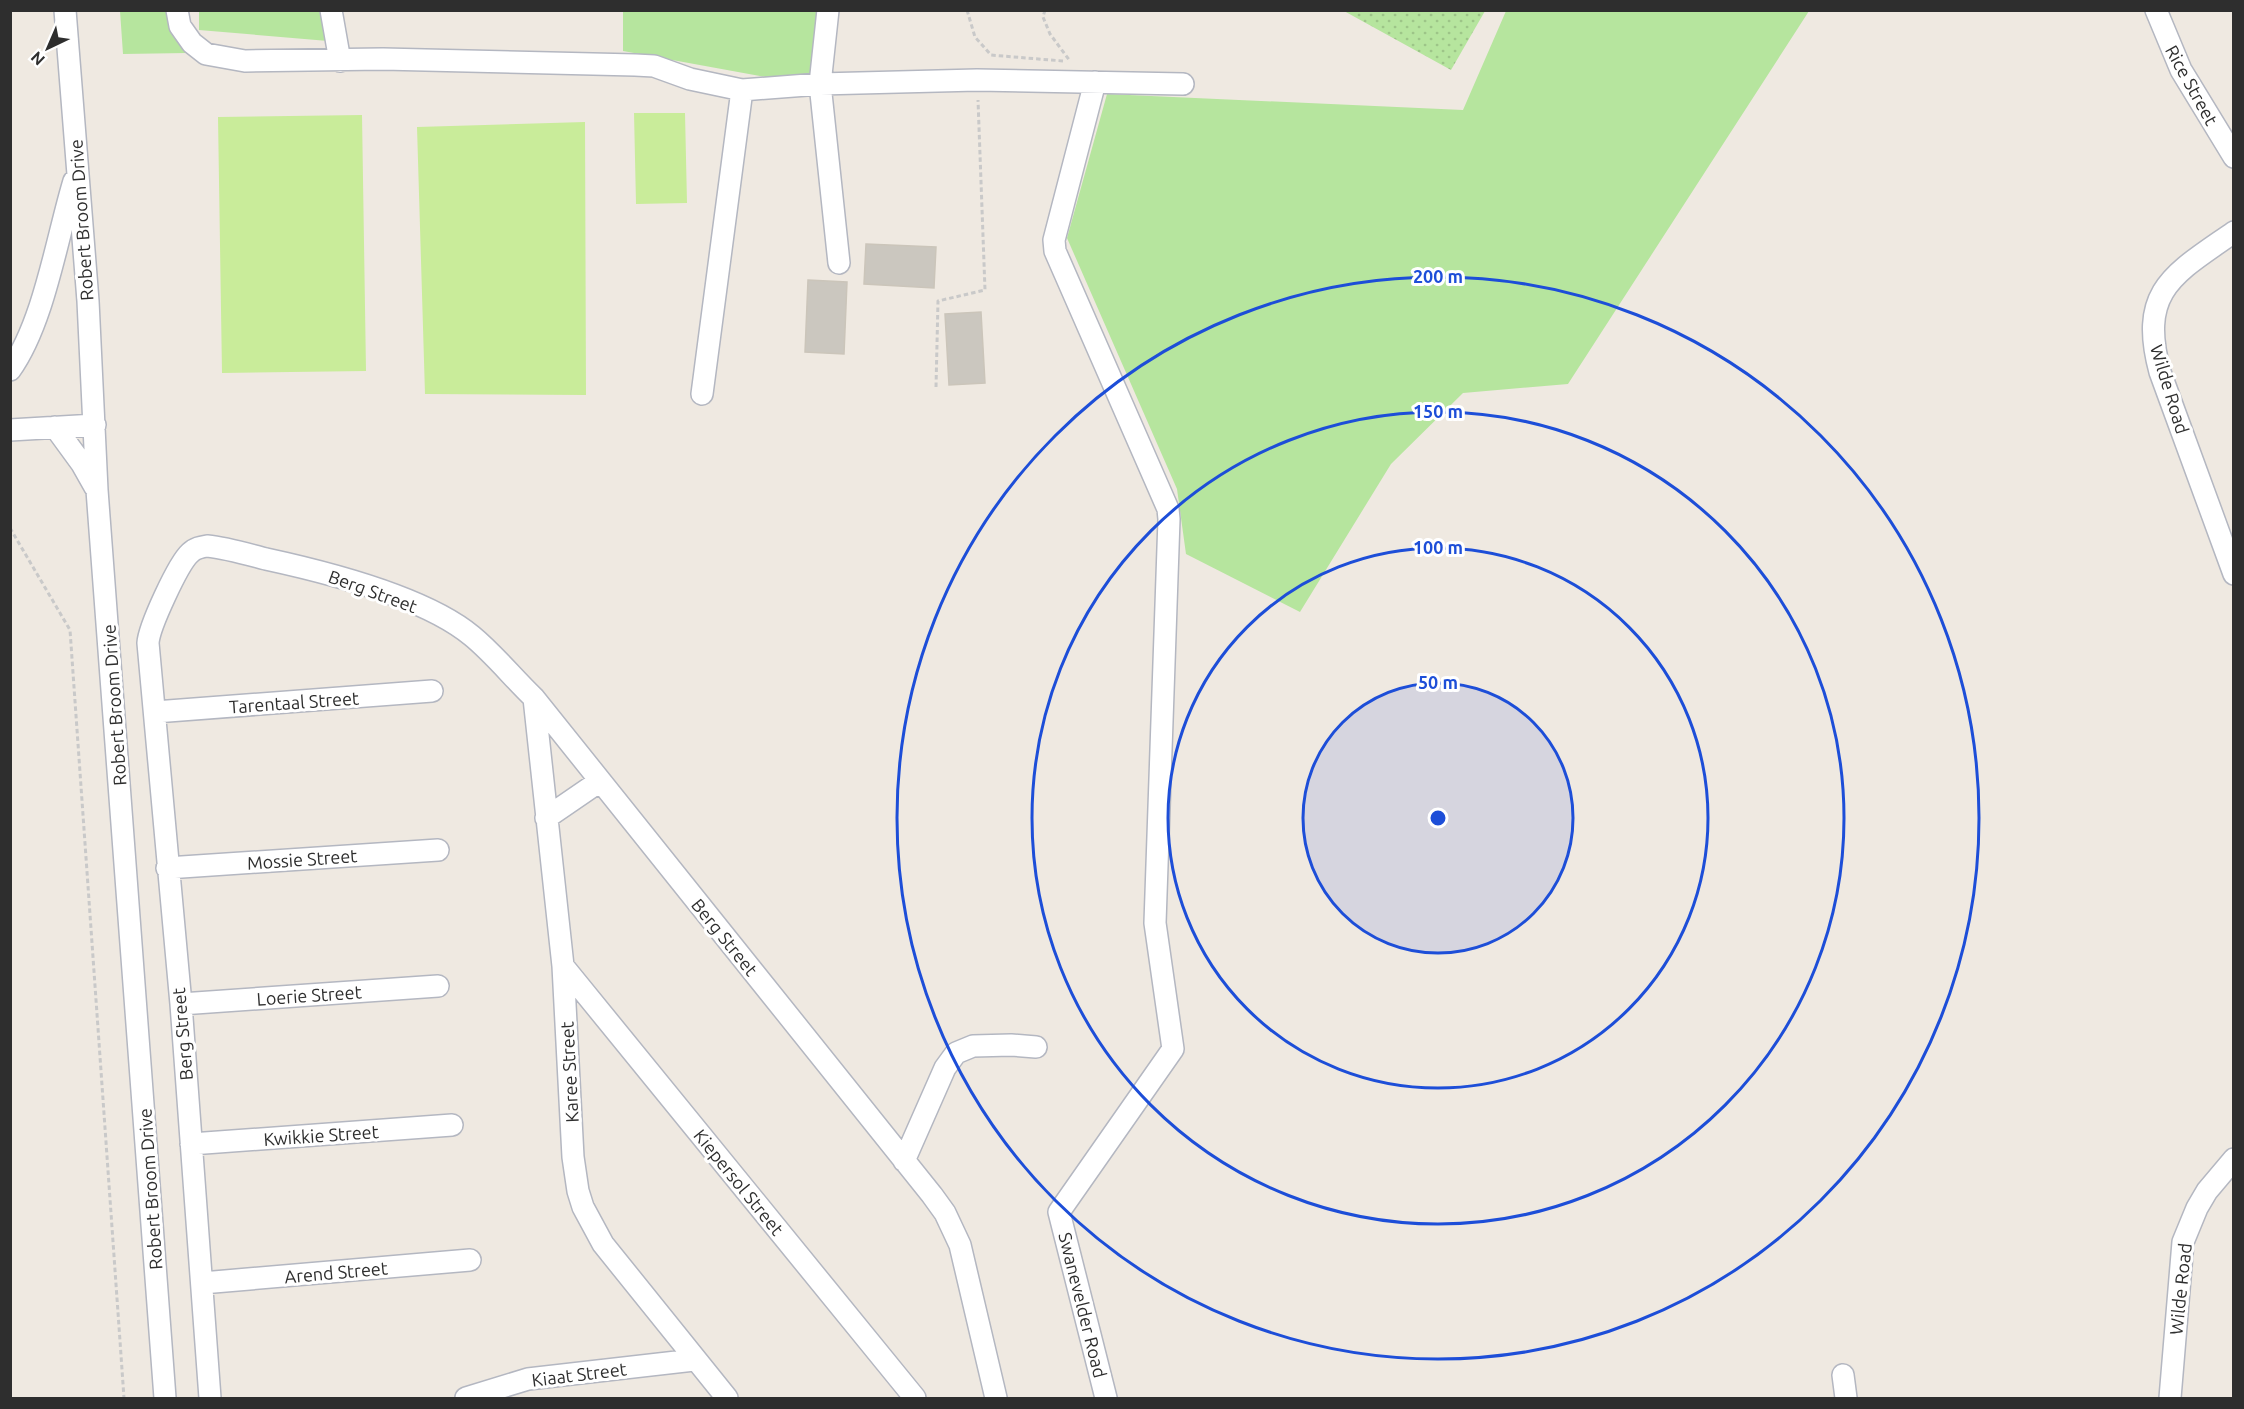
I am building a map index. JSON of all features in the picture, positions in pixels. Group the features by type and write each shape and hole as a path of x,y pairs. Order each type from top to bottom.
{"street":[{"name":"Robert Broom Drive","path":"65,10 95,424 97,490 165,1398"},
{"path":"177,10 180,26 192,43 206,54 245,61 383,59 635,64 654,66 690,79 742,90 820,84 977,80 1183,84"},
{"path":"331,10 340,61"},
{"path":"828,10 820,84 839,263"},
{"name":"Rice Street","path":"2156,10 2181,70 2234,157"},
{"name":"Swanevelder Road","path":"1095,82 1054,240 1055,251 1168,509 1155,923 1173,1049 1059,1212 1106,1398"},
{"path":"702,394 742,90"},
{"path":"10,370 33,328 77,169"},
{"name":"Wilde Road","path":"2234,232 2180,270 2166,286 2158,299 2153,337 2160,372 2234,574"},
{"path":"10,430 95,424"},
{"path":"55,427 82,464 97,490"},
{"name":"Berg Street","path":"210,1398 181,1004 167,868 148,634 155,616 189,553 207,546 304,567 396,597 429,611 472,636 534,698 945,1213 960,1245 996,1398"},
{"name":"Tarentaal Street","path":"155,712 432,691"},
{"name":"Karee Street","path":"534,698 562,966 573,1157 578,1191 583,1207 603,1244 694,1360 727,1398"},
{"path":"546,818 600,781"},
{"name":"Mossie Street","path":"167,868 438,850"},
{"name":"Kiepersol Street","path":"562,966 915,1398"},
{"name":"Loerie Street","path":"181,1004 438,986"},
{"path":"904,1161 945,1068 956,1053 973,1046 1036,1047"},
{"name":"Kwikkie Street","path":"191,1144 452,1125"},
{"name":"Wilde Road","path":"2170,1398 2183,1242 2197,1208 2207,1191 2234,1159"},
{"name":"Arend Street","path":"202,1283 470,1260"},
{"name":"Kiaat Street","path":"466,1398 528,1379 694,1360"},
{"path":"1843,1375 1846,1398"}],"path":[{"path":"967,10 975,37 991,55 1070,61 1050,34 1043,17 1045,10"},
{"path":"936,387 938,301 985,290 977,80"},
{"path":"10,528 70,630 124,1398"}],"green space":[{"path":"1485,10 1451,70 1344,11"},
{"path":"120,11 168,11 168,22 187,53 123,54"},
{"path":"199,11 328,11 328,41 199,30"},
{"path":"623,11 821,11 810,85 623,51"},
{"path":"1506,11 1809,11 1568,384 1463,393 1391,464 1300,612 1186,554 1177,489 1067,238 1107,94 1463,110"},
{"path":"634,113 685,113 687,203 636,204"},
{"path":"362,115 366,371 222,373 218,117"},
{"path":"585,122 586,395 425,394 417,127"}],"building":[{"path":"866,244 936,247 934,288 864,284"},
{"path":"808,280 847,282 844,354 805,352"},
{"path":"981,312 985,383 949,385 945,314"}]}
